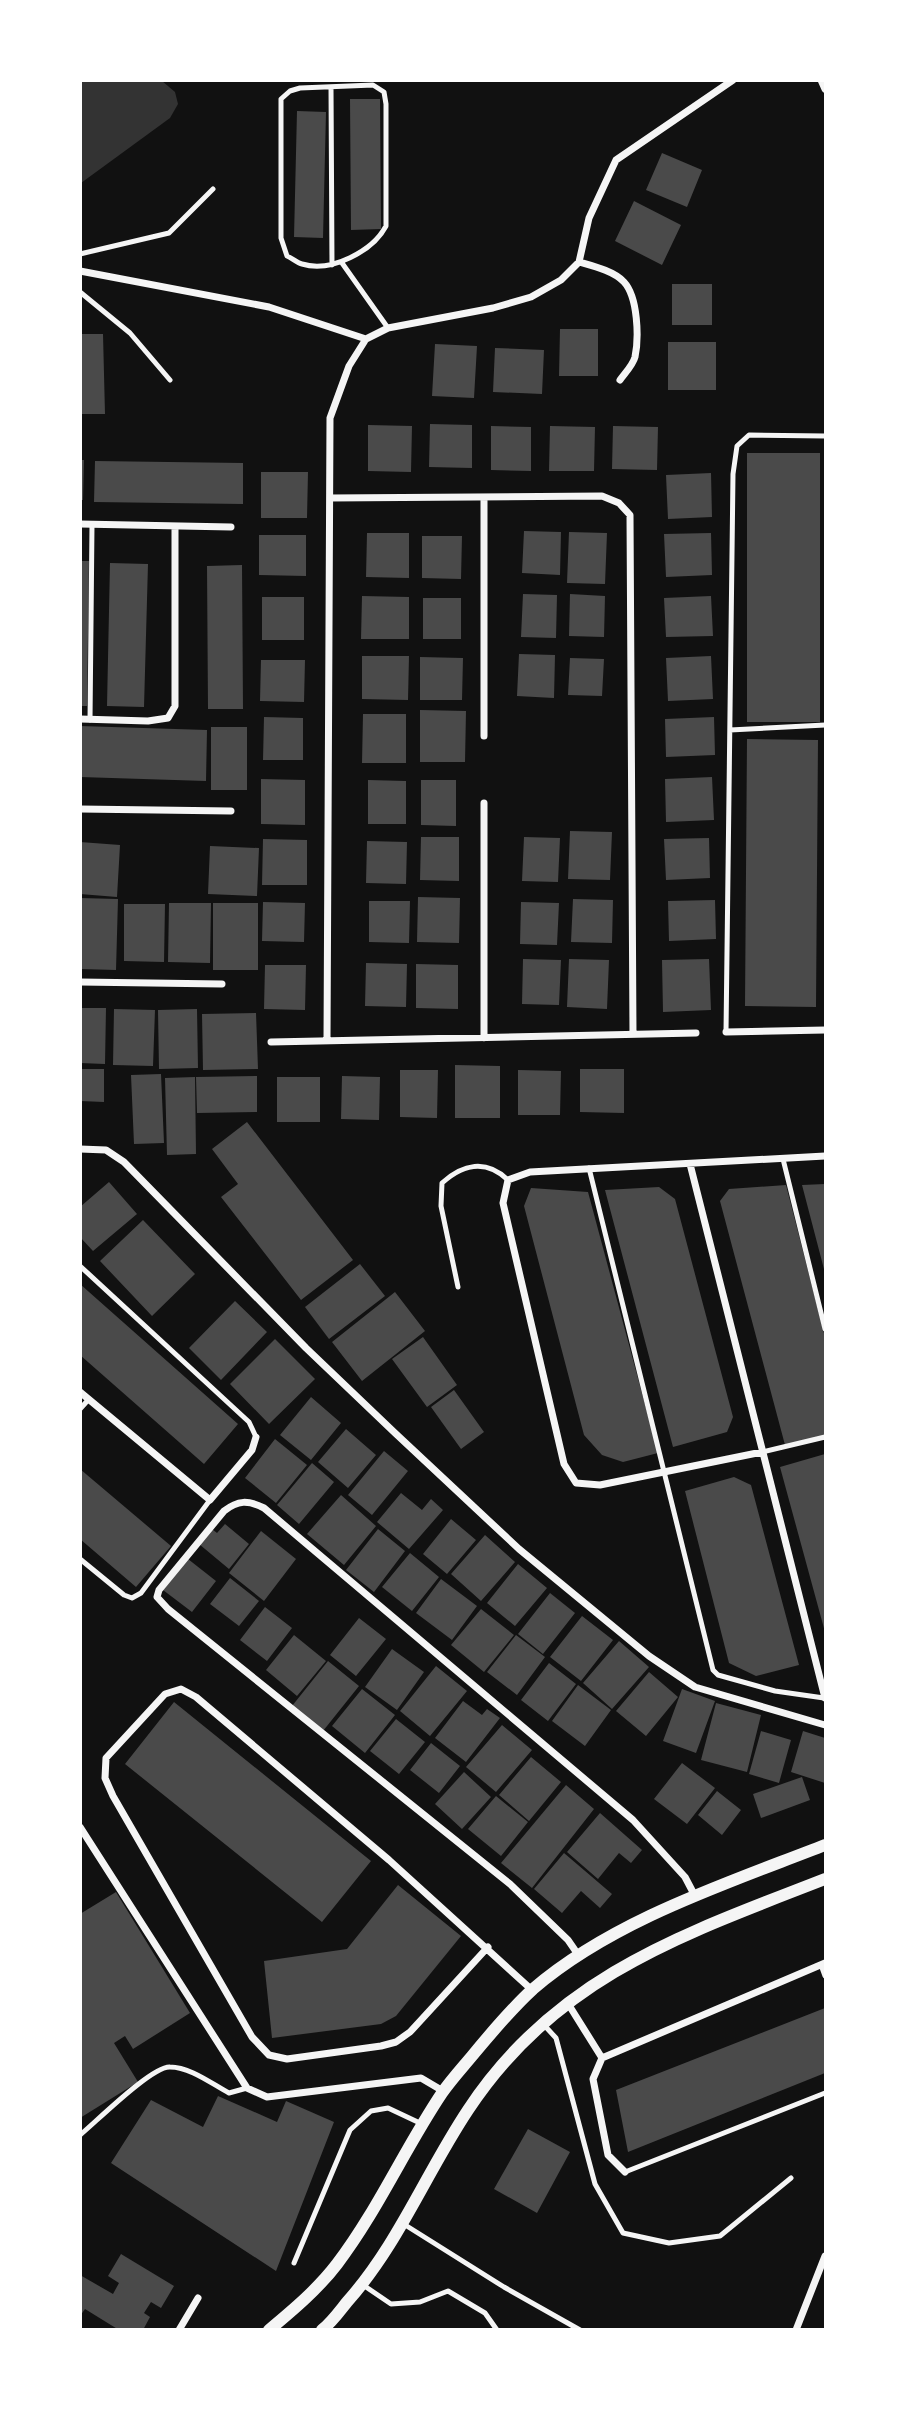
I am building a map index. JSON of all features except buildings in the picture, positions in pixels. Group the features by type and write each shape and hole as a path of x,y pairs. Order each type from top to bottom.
{"street":[{"path":"327,1041 330,418 349,366 366,339 388,328 493,308 531,297 561,280 579,262 589,218 616,160 733,80"},
{"path":"821,80 825,89"},
{"path":"579,262 600,268 625,282 634,303 638,331 634,360 620,380"},
{"path":"80,271 269,307 366,339"},
{"path":"330,498 602,496 619,503 630,515 633,1034"},
{"path":"484,736 485,497"},
{"path":"80,524 231,527"},
{"path":"80,719 148,721 168,718 175,706 175,526"},
{"path":"484,803 484,1038"},
{"path":"80,809 231,811"},
{"path":"80,982 222,984"},
{"path":"726,1032 825,1030"},
{"path":"271,1042 696,1033"},
{"path":"80,1149 106,1150 124,1162 306,1348 395,1433 519,1549 649,1656 695,1687 825,1726"},
{"path":"762,1452 600,1485 576,1483 564,1464 503,1203 508,1180 530,1172 825,1156"},
{"path":"690,1164 825,1698"},
{"path":"80,1392 210,1500 252,1450 256,1437"},
{"path":"579,1956 568,1940 510,1884 178,1617 157,1597 159,1590 224,1511 233,1504 244,1501 264,1508 634,1820 685,1877 695,1896"},
{"path":"488,1947 410,2032 396,2042 287,2059 269,2055 252,2037 113,1796 105,1778 106,1758 165,1694 181,1689 196,1697 389,1860 488,1947 532,1990"},
{"path":"80,1827 247,2088 267,2097 421,2078 443,2091"},
{"path":"269,2329 300,2304 335,2266 377,2206 443,2091 532,1990 579,1956 643,1920 695,1896 825,1845"},
{"path":"322,2329 363,2285 468,2109 508,2057 542,2022 599,1980 658,1948 708,1925 825,1879"},
{"path":"625,2172 608,2155 593,2079 602,2058 823,1964"},
{"path":"567,2002 602,2058"},
{"path":"796,2329 825,2256"},
{"path":"179,2329 198,2298"}],"lane":[{"path":"373,85 384,92 386,226 380,238 342,263 302,264 288,256 281,238 282,99 290,91 331,87 373,85"},
{"path":"331,87 332,265"},
{"path":"80,254 169,233 213,189"},
{"path":"342,263 388,328"},
{"path":"80,292 130,333 170,380"},
{"path":"726,1032 733,474 737,446 749,435 825,436"},
{"path":"90,720 92,524"},
{"path":"730,730 825,725"},
{"path":"783,1159 825,1329"},
{"path":"458,1287 441,1206 442,1183 454,1171 486,1166 498,1171 508,1180"},
{"path":"589,1168 713,1670 718,1675 775,1691 825,1698"},
{"path":"80,1266 249,1422 256,1437"},
{"path":"80,1409 89,1399"},
{"path":"762,1452 825,1437"},
{"path":"80,1559 124,1595 132,1598 141,1593 210,1500"},
{"path":"823,1964 825,1976"},
{"path":"542,2022 556,2038 595,2184 623,2233 669,2243 720,2236 791,2178"},
{"path":"80,2135 150,2074 168,2067 186,2071 229,2093 247,2088"},
{"path":"625,2172 825,2093"},
{"path":"294,2263 351,2130 370,2111 388,2108 423,2124"},
{"path":"402,2223 504,2287 580,2329"},
{"path":"363,2285 391,2304 420,2302 448,2291 485,2313 497,2329"}],"shaded area":[{"path":"81,80 162,81 175,92 178,104 170,118 81,183"}]}
